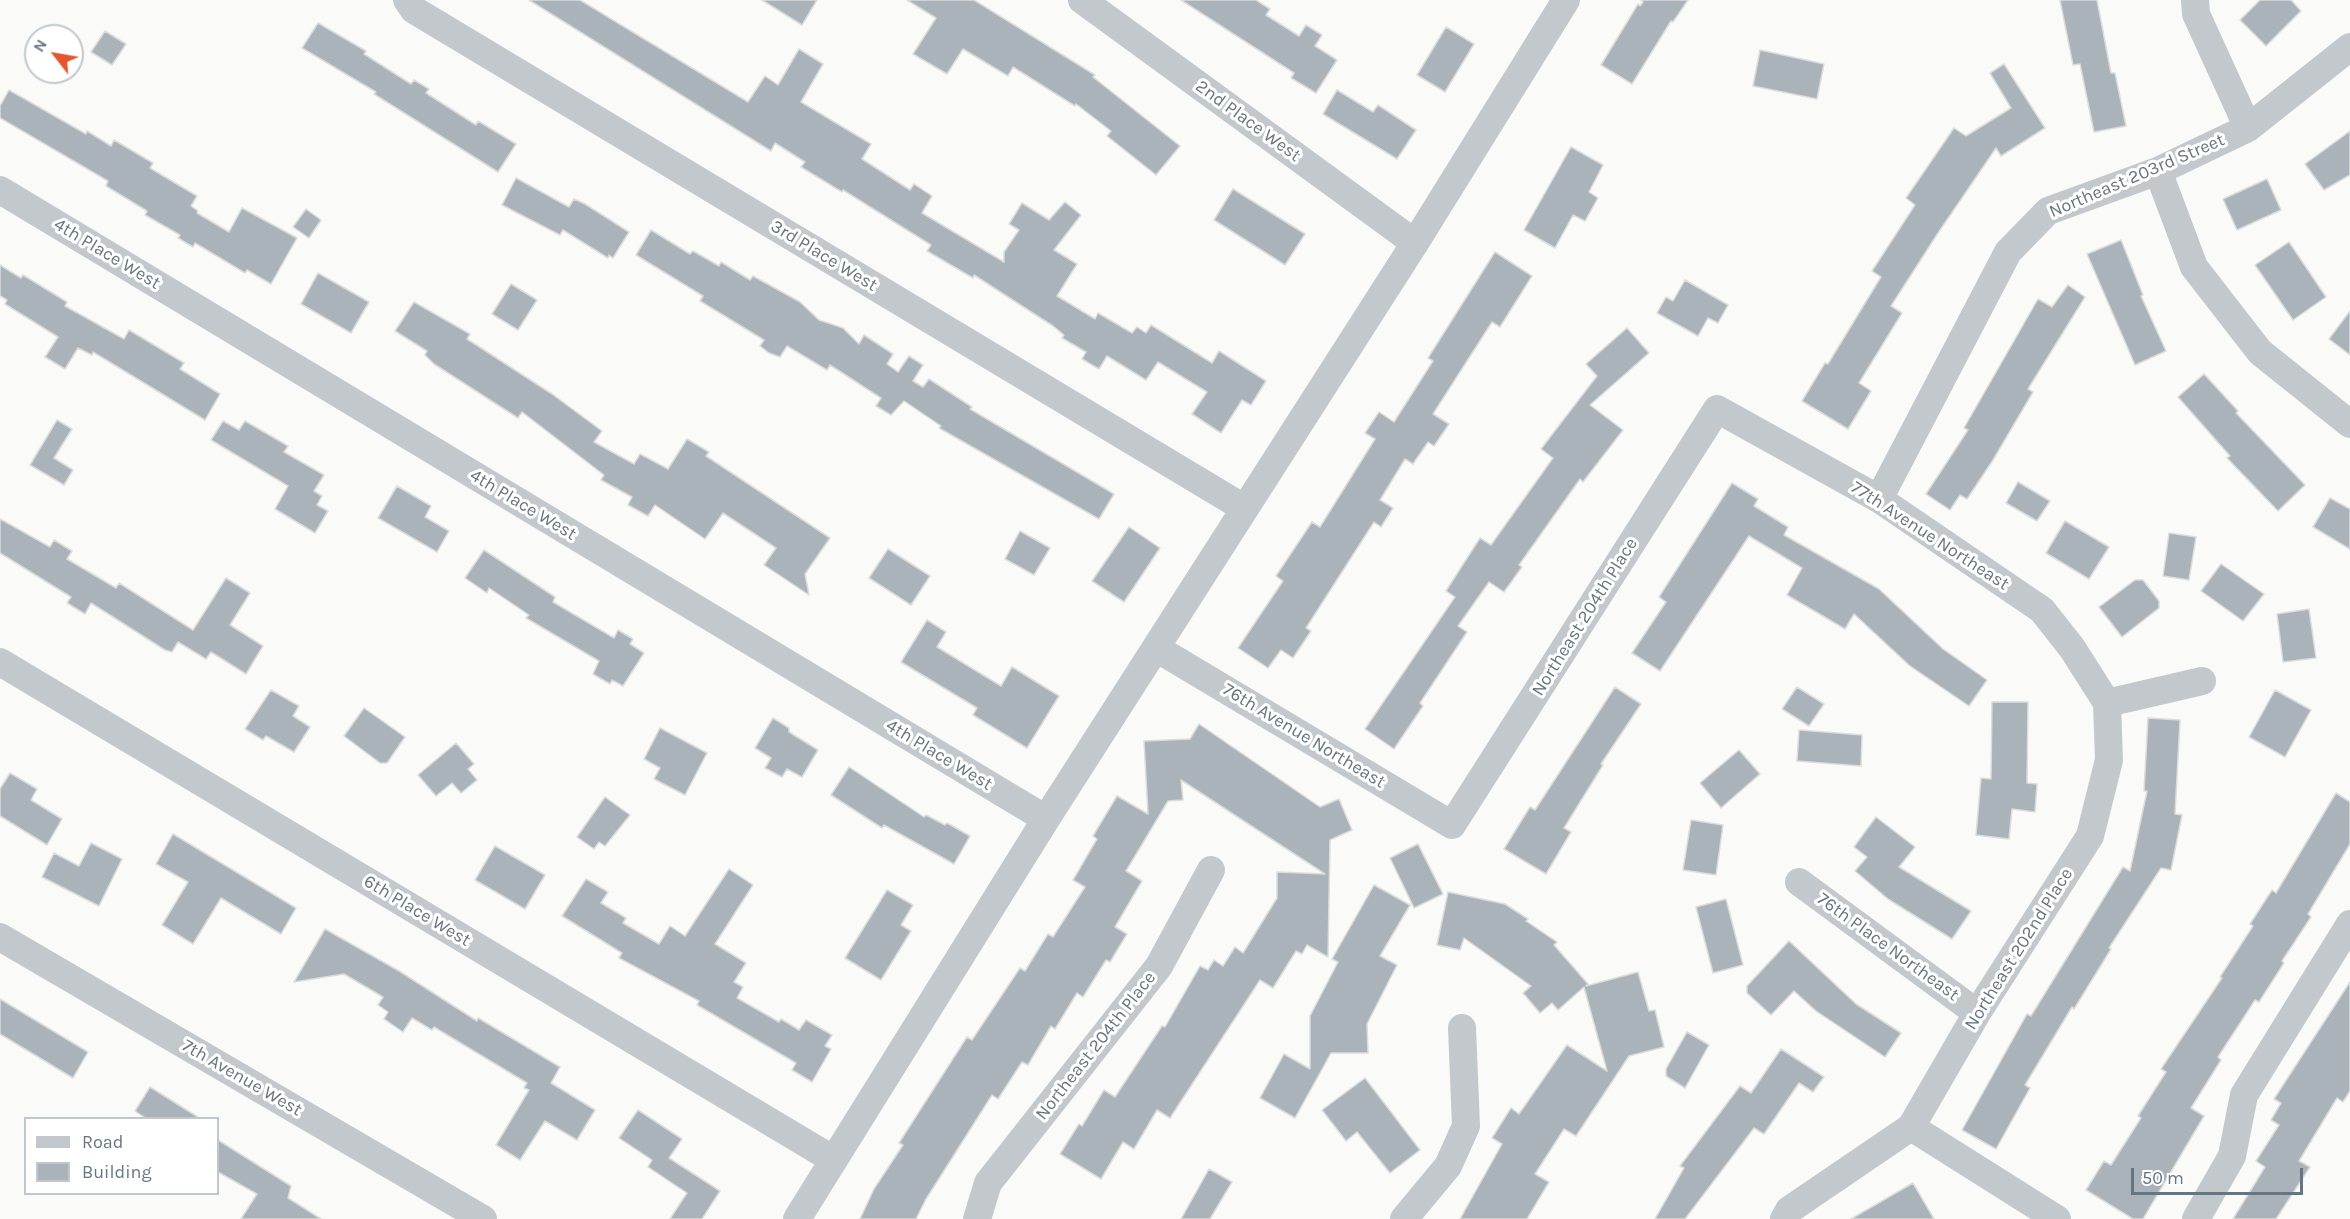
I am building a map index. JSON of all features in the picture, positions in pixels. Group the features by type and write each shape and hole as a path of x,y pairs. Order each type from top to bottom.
{"street":[{"name":"3rd Place West","path":"407,0 414,10 1244,508"},
{"name":"2nd Place West","path":"1082,0 1414,243"},
{"path":"797,1219 1046,819 1414,243 1566,0"},
{"path":"2195,0 2196,14 2248,128"},
{"name":"Northeast 203rd Street","path":"1880,499 2008,252 2048,211 2157,171 2248,128 2350,47"},
{"path":"2157,171 2194,267 2260,352 2350,424"},
{"name":"4th Place West","path":"0,190 1046,819"},
{"name":"77th Avenue Northeast","path":"1717,409 1880,499 2042,610 2072,648 2107,703"},
{"name":"Northeast 204th Place","path":"1452,825 1717,409"},
{"name":"76th Avenue Northeast","path":"1156,648 1452,825"},
{"name":"6th Place West","path":"0,662 834,1161"},
{"path":"2107,703 2202,681"},
{"name":"Northeast 202nd Place","path":"1784,1219 1789,1210 1911,1127 1977,1013 2090,836 2109,760 2107,703"},
{"name":"Northeast 204th Place","path":"977,1219 988,1184 1159,966 1211,870"},
{"name":"76th Place Northeast","path":"1798,882 1977,1013"},
{"path":"2196,1219 2232,1156 2244,1095 2350,924"},
{"name":"7th Avenue West","path":"0,937 483,1219"},
{"path":"1404,1219 1448,1166 1466,1126 1462,1028"},
{"path":"1911,1127 2057,1219"}],"building":[{"path":"529,0 580,0 748,102 765,76 778,85 799,49 823,64 801,102 871,144 862,159 910,190 914,184 932,196 922,213 1004,262 1004,252 1019,230 1009,224 1022,203 1049,220 1065,202 1081,215 1054,250 1077,264 1057,296 1095,319 1098,313 1132,333 1137,327 1146,333 1151,325 1212,363 1219,351 1266,381 1251,405 1242,400 1221,433 1192,414 1207,392 1158,362 1146,380 1107,356 1099,369 1082,359 1086,352 1062,338 1064,335 1053,326 974,275 973,278 927,251 931,245 843,190 842,192 801,167 805,162 775,143 771,151"},
{"path":"762,0 817,0 802,25"},
{"path":"907,0 974,0 1095,75 1093,77 1180,146 1156,175 1107,136 1111,131 1076,104 1075,106 1013,67 1008,76 963,49 947,74 913,54 936,18"},
{"path":"1181,0 1256,0 1270,9 1266,15 1299,36 1306,25 1322,35 1315,46 1337,60 1316,93 1291,78 1294,73"},
{"path":"1641,0 1688,0 1673,22 1671,21 1632,84 1601,65 1638,4 1640,6 1643,2"},
{"path":"2060,0 2097,0 2111,73 2115,73 2126,126 2094,132 2080,64 2073,65"},
{"path":"2260,0 2291,0 2301,11 2266,46 2240,20"},
{"path":"318,23 366,51 364,54 411,84 414,80 429,89 426,93 476,125 478,121 516,144 498,172 374,94 376,92 302,48"},
{"path":"1446,27 1474,44 1445,92 1417,75"},
{"path":"105,31 126,44 112,65 91,52"},
{"path":"1760,50 1824,64 1817,99 1753,86"},
{"path":"2004,64 2045,128 2001,156 1996,148 1938,233 1891,306 1902,313 1859,383 1871,391 1848,429 1802,401 1825,363 1828,364 1881,277 1872,271 1915,205 1906,198 1954,128 1966,136 2011,108 1990,73"},
{"path":"9,90 86,134 87,131 111,146 114,140 153,163 150,168 197,196 191,206 198,211 197,213 229,232 242,208 297,238 271,284 247,270 245,273 195,243 193,247 178,238 180,235 145,215 147,211 106,186 108,181 0,118 0,106"},
{"path":"1337,90 1373,112 1378,105 1416,130 1397,159 1323,114"},
{"path":"2350,131 2350,175 2324,190 2305,164"},
{"path":"1571,147 1603,165 1589,192 1598,198 1585,221 1573,215 1555,248 1524,230"},
{"path":"516,178 569,207 574,199 585,204 629,232 613,258 609,255 608,258 563,230 560,235 502,205"},
{"path":"2267,179 2281,210 2237,230 2223,199"},
{"path":"1233,189 1305,234 1285,265 1214,220"},
{"path":"306,209 321,220 309,238 293,227"},
{"path":"651,230 690,254 693,251 719,266 721,262 750,280 753,276 800,302 819,320 843,328 859,344 864,335 893,354 887,364 898,372 909,356 923,365 913,381 923,387 929,379 972,407 970,409 1114,494 1099,519 939,428 941,426 904,401 891,415 876,406 881,398 830,365 827,370 787,346 780,357 769,353 760,346 764,340 700,301 703,296 636,255"},
{"path":"2121,240 2143,295 2141,296 2166,351 2135,365 2087,254"},
{"path":"2289,242 2326,297 2293,320 2255,265"},
{"path":"1495,252 1532,276 1500,327 1492,322 1433,414 1449,424 1434,446 1428,442 1413,464 1405,459 1380,500 1393,508 1381,527 1374,522 1306,628 1311,631 1293,658 1281,650 1268,668 1238,648 1283,581 1276,576 1312,522 1320,527 1375,439 1365,433 1379,412 1394,422 1433,361 1428,358"},
{"path":"0,265 21,278 23,275 67,302 65,306 124,339 129,330 184,363 180,369 220,394 205,420 93,352 92,355 78,348 65,369 45,357 58,337 5,304 7,300 0,296"},
{"path":"318,273 369,302 351,333 301,304"},
{"path":"1685,280 1728,305 1718,323 1708,318 1698,336 1657,313 1666,297 1673,301"},
{"path":"511,284 537,300 518,330 492,314"},
{"path":"2068,285 2085,297 2028,389 2033,392 1993,460 1967,499 1960,495 1950,510 1926,494 1968,430 1964,428 2038,299 2052,307"},
{"path":"414,302 470,334 467,339 552,394 602,431 594,442 634,464 640,454 668,469 687,439 709,452 706,456 830,538 805,574 809,595 764,565 776,548 723,513 705,539 655,505 648,516 628,505 632,497 601,480 604,475 522,412 518,418 434,364 425,355 427,351 395,331"},
{"path":"2350,311 2350,355 2329,339"},
{"path":"1627,328 1649,353 1590,405 1623,430 1583,482 1580,479 1519,565 1522,567 1504,592 1489,582 1458,626 1467,632 1420,703 1423,706 1394,749 1365,729 1455,597 1446,591 1480,538 1491,545 1553,458 1541,449 1597,376 1586,364"},
{"path":"2204,374 2238,411 2236,413 2305,485 2278,511 2227,458 2230,456 2178,397"},
{"path":"57,420 72,429 54,458 73,470 64,485 30,465"},
{"path":"223,421 239,430 245,421 288,446 284,452 324,475 314,491 322,496 317,505 328,511 315,533 275,509 288,486 211,440"},
{"path":"2018,482 2050,501 2037,521 2006,503"},
{"path":"1732,483 1758,499 1754,506 1788,527 1784,535 1879,589 1943,649 1987,680 1969,706 1910,666 1854,614 1845,629 1787,595 1802,568 1749,536 1660,671 1632,653 1666,602 1659,597"},
{"path":"397,486 431,506 425,517 449,531 437,552 378,518"},
{"path":"2330,498 2350,509 2350,549 2313,527"},
{"path":"0,519 50,547 54,540 72,551 67,559 116,588 119,583 193,630 226,578 250,593 230,625 263,646 246,674 211,652 206,659 178,642 172,652 165,650 91,603 85,614 67,603 71,597 0,553"},
{"path":"2065,521 2109,547 2089,579 2046,553"},
{"path":"1129,527 1160,548 1124,602 1092,581"},
{"path":"1020,531 1050,548 1034,575 1005,559"},
{"path":"2169,533 2196,537 2189,580 2163,576"},
{"path":"888,549 930,576 911,605 869,578"},
{"path":"484,550 555,597 553,602 614,638 618,630 633,639 630,644 644,653 623,686 612,680 610,684 593,674 599,661 526,618 529,615 489,588 487,593 465,578"},
{"path":"2221,564 2264,594 2243,621 2201,591"},
{"path":"2135,580 2143,580 2159,601 2159,608 2122,637 2099,607"},
{"path":"2309,609 2316,658 2283,662 2277,614"},
{"path":"927,620 946,632 937,647 1001,686 1012,667 1059,696 1027,748 973,715 977,708 901,662"},
{"path":"1615,687 1641,704 1601,764 1603,765 1564,828 1571,832 1546,874 1504,849 1530,807 1535,810"},
{"path":"1797,687 1824,704 1809,726 1782,709"},
{"path":"271,690 299,706 293,716 310,727 294,752 266,736 263,740 245,729"},
{"path":"2275,690 2311,710 2285,757 2249,737"},
{"path":"1992,702 2028,702 2027,783 2037,784 2035,812 2012,809 2009,839 1976,835 1981,778 1991,779"},
{"path":"364,708 405,737 387,763 380,763 344,736"},
{"path":"773,718 789,728 789,732 818,750 802,777 787,769 782,777 765,768 771,758 755,748"},
{"path":"2148,718 2180,720 2175,814 2182,815 2171,870 2161,868 2109,948 2111,949 2074,1009 2072,1007 2025,1085 2030,1088 1996,1149 1962,1130 2027,1014 2031,1016 2123,867 2130,871 2147,791 2144,791"},
{"path":"1199,724 1320,807 1339,799 1352,830 1330,840 1328,957 1307,945 1302,954 1296,951 1273,988 1260,980 1170,1118 1157,1110 1134,1149 1123,1142 1101,1179 1060,1154 1079,1124 1082,1126 1104,1090 1115,1097 1162,1026 1165,1027 1200,966 1208,970 1214,960 1223,966 1235,947 1243,953 1277,898 1277,872 1325,874 1181,780 1183,800 1168,801 1126,871 1142,881 1115,927 1127,934 1110,962 1106,960 1083,997 1077,993 1055,1029 1051,1026 1028,1065 1022,1062 998,1099 992,1095 926,1199 916,1219 860,1219 874,1189 903,1145 899,1143 967,1037 972,1040 1020,968 1025,971 1048,934 1053,937 1085,887 1073,880 1097,839 1093,836 1117,796 1148,814 1144,741 1190,739"},
{"path":"660,728 707,753 685,795 654,779 660,768 644,759"},
{"path":"1799,730 1862,735 1861,766 1797,761"},
{"path":"456,743 474,764 468,769 477,780 461,793 452,783 436,796 418,775"},
{"path":"1739,750 1760,774 1721,808 1700,783"},
{"path":"849,767 924,817 926,815 945,825 947,823 970,836 954,864 884,825 882,828 831,795"},
{"path":"10,773 37,789 31,800 62,819 47,845 0,816 0,789"},
{"path":"2336,793 2350,802 2350,844 2308,914 2311,917 2282,961 2284,963 2259,1002 2255,1000 2218,1057 2221,1060 2191,1108 2204,1116 2143,1219 2133,1219 2086,1190 2104,1161 2111,1165 2141,1118 2138,1116 2166,1072 2161,1069 2222,978 2220,977 2253,926 2250,924 2272,890 2276,893"},
{"path":"605,797 630,815 605,846 599,842 594,849 577,837"},
{"path":"1876,817 1915,847 1899,867 1971,911 1952,939 1888,899 1855,871 1867,857 1854,847"},
{"path":"1691,820 1723,825 1716,875 1683,870"},
{"path":"173,834 296,908 281,934 221,898 193,944 162,925 188,882 156,864"},
{"path":"91,843 122,859 99,906 42,877 54,853 79,866"},
{"path":"1418,844 1443,894 1414,908 1390,858"},
{"path":"495,846 545,875 525,909 475,880"},
{"path":"729,869 753,885 715,944 746,963 734,982 743,987 737,998 779,1022 781,1019 799,1030 806,1020 832,1035 825,1046 831,1049 812,1082 792,1070 796,1063 697,1005 699,1001 619,958 622,953 562,916 586,879 608,892 601,903 626,918 623,923 659,944 670,926 685,936"},
{"path":"1374,885 1410,905 1380,956 1397,965 1367,1024 1368,1053 1331,1053 1295,1118 1260,1098 1284,1054 1310,1069 1310,1016 1338,962 1332,959"},
{"path":"887,890 913,905 901,925 911,931 881,980 845,958"},
{"path":"1448,892 1505,904 1528,919 1526,921 1557,942 1554,945 1588,984 1586,986 1638,972 1649,1011 1655,1010 1664,1047 1629,1056 1576,1136 1564,1129 1535,1174 1549,1182 1527,1219 1460,1219 1502,1144 1492,1138 1511,1108 1519,1114 1567,1045 1607,1071 1584,987 1558,1010 1552,1003 1540,1013 1523,993 1531,986 1464,938 1460,950 1437,945"},
{"path":"1726,899 1743,965 1713,973 1696,907"},
{"path":"325,929 399,971 477,1021 478,1018 560,1067 551,1083 595,1110 577,1140 545,1121 520,1160 496,1145 529,1090 524,1088 527,1083 434,1027 432,1030 412,1018 403,1032 384,1019 388,1012 378,1005 383,997 344,974 294,982"},
{"path":"1789,941 1856,1004 1901,1033 1885,1057 1816,1011 1794,991 1771,1015 1747,993 1747,986"},
{"path":"2350,982 2350,1091 2343,1102 2337,1098 2299,1161 2310,1167 2276,1219 2233,1219 2265,1167 2256,1161 2279,1125 2271,1120 2281,1103 2274,1099"},
{"path":"0,999 88,1052 73,1078 0,1034"},
{"path":"1687,1032 1709,1045 1685,1088 1666,1076 1666,1069"},
{"path":"1781,1049 1824,1077 1813,1092 1799,1083 1764,1134 1754,1128 1685,1219 1655,1219 1684,1168 1680,1166 1740,1086 1751,1093"},
{"path":"1365,1078 1420,1150 1390,1173 1357,1132 1346,1141 1322,1110"},
{"path":"150,1087 198,1117 144,1117 135,1111"},
{"path":"638,1110 682,1139 669,1158 720,1191 702,1219 670,1219 687,1193 648,1167 652,1160 619,1138"},
{"path":"219,1141 291,1186 288,1198 321,1219 241,1219 257,1194 219,1173"},
{"path":"1209,1169 1232,1182 1210,1219 1181,1219"},
{"path":"1913,1183 1934,1219 1851,1219"}]}
